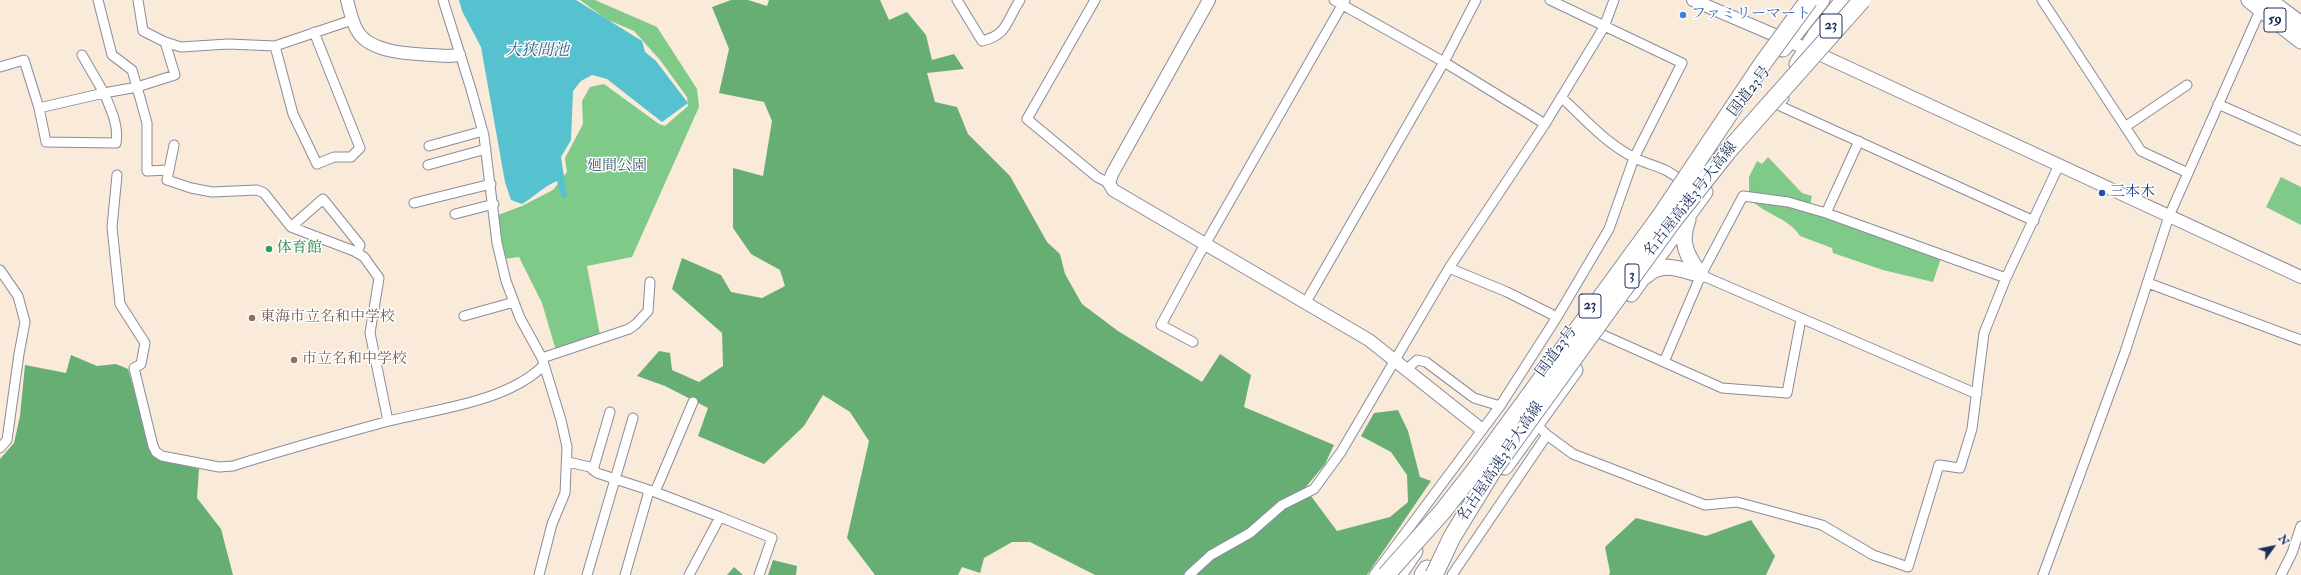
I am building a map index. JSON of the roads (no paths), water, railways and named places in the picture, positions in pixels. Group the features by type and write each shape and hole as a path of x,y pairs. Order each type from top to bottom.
{"highway":[{"name":"名古屋高速3号大高線","path":"1386,575 1443,511 1475,470 1662,214 1759,69 1809,0"},
{"name":"名古屋高速3号大高線","path":"1431,571 1493,470 1672,222 1728,151 1862,0"}],"main road":[{"name":"23","path":"1789,41 1796,22 1812,0"},
{"name":"国道23号","path":"1399,575 1471,470 1681,181 1822,0"},
{"name":"国道23号","path":"1431,571 1542,430 1601,334 1807,50 1815,35 1843,0"},
{"name":"23","path":"1807,50 1819,41 1854,0"},
{"name":"59","path":"2261,2 2301,24"},
{"name":"59","path":"2261,2 2301,41"},
{"path":"1693,209 1684,231 1684,249 1701,275"},
{"path":"1634,289 1652,271 1664,266 1701,275"}],"street":[{"path":"98,0 112,55 132,70 137,87 147,123 147,171 170,170"},
{"path":"138,0 143,31 165,42 181,47 228,44 275,46 352,20"},
{"path":"347,0 352,20 359,33 368,42 380,49 449,56 459,55"},
{"path":"443,0 459,55 472,89 483,131 494,204 497,243 520,318 543,362 562,420 567,448 568,462 565,493 552,524 539,575"},
{"path":"957,0 982,41 1002,33 1020,0"},
{"path":"1095,0 1027,118 1097,177 1109,183 1118,194 1369,340 1481,429"},
{"path":"1109,183 1112,174 1209,0"},
{"path":"1334,0 1344,2 1545,124"},
{"path":"1306,302 1444,62 1476,0"},
{"path":"1374,575 1481,429 1500,406 1557,317 1609,229 1634,158 1682,63 1550,0"},
{"path":"1189,575 1212,555 1250,533 1282,505 1314,489 1341,452 1449,268 1545,124 1604,27 1614,0"},
{"path":"1693,0 1821,55 2301,277"},
{"path":"1869,0 1778,105 1859,140 2034,221"},
{"path":"2042,0 2141,151 2188,173"},
{"path":"1193,342 1161,326 1205,244 1344,2"},
{"path":"2043,575 2148,283 2169,216 2261,2"},
{"path":"275,46 293,114 317,164 334,157 351,157 360,148 314,32"},
{"path":"39,108 137,87 175,76 165,42"},
{"path":"0,66 24,60 39,108 46,142 116,143 118,134 115,118 104,93 82,55"},
{"path":"2125,127 2187,86"},
{"path":"1561,97 1605,138 1634,158 1670,171 1681,181"},
{"path":"2218,104 2301,141"},
{"path":"429,146 483,131"},
{"path":"1826,213 1859,140"},
{"path":"174,145 168,180 191,188 212,192 256,190 264,193 292,227 364,257 379,278 370,333 388,421"},
{"path":"428,165 486,149"},
{"path":"1452,575 1542,430 1573,454 1705,505 1737,502 1822,525 1873,555 1908,567 1939,465 1960,468 1972,429 1984,333 2006,278 2059,165"},
{"path":"117,175 112,227 120,304 145,343 141,364 134,368 141,401 156,452 162,456 219,467 233,466 388,421 486,397 509,388 543,362 636,324 648,311 650,282"},
{"path":"414,203 491,184"},
{"path":"1664,362 1701,275 1743,196 1788,202 1826,213 2006,278"},
{"path":"292,227 323,199 360,245 357,253"},
{"path":"455,214 494,204"},
{"path":"1449,268 1507,292 1557,317"},
{"path":"0,270 18,296 25,322 18,354 7,440 0,448"},
{"path":"1701,275 1801,320 1977,394"},
{"path":"2148,283 2301,340"},
{"path":"464,316 514,302"},
{"path":"1601,334 1722,388 1787,393 1801,320"},
{"path":"1407,369 1417,360 1426,362 1474,398 1500,406"},
{"path":"625,575 652,491 693,402"},
{"path":"593,470 610,412"},
{"path":"587,575 632,418"},
{"path":"568,462 652,491 772,538 759,575"},
{"path":"689,575 720,517"},
{"path":"2281,575 2292,553 2301,526"}],"water":[{"name":"大狭間池","path":"459,0 576,0 642,41 645,52 656,61 688,103 662,122 607,79 592,75 581,81 573,91 571,140 561,157 567,197 562,198 557,181 522,204 511,200 505,182 481,47 462,11"}],"place":[{"name":"ファミリーマート","path":"1683,15"},
{"name":"三本木","path":"2102,193"},
{"name":"体育館","path":"269,249"},
{"name":"東海市立名和中学校","path":"252,318"},
{"name":"市立名和中学校","path":"294,360"}],"park label":[{"name":"廻間公園","path":"617,167"}]}
